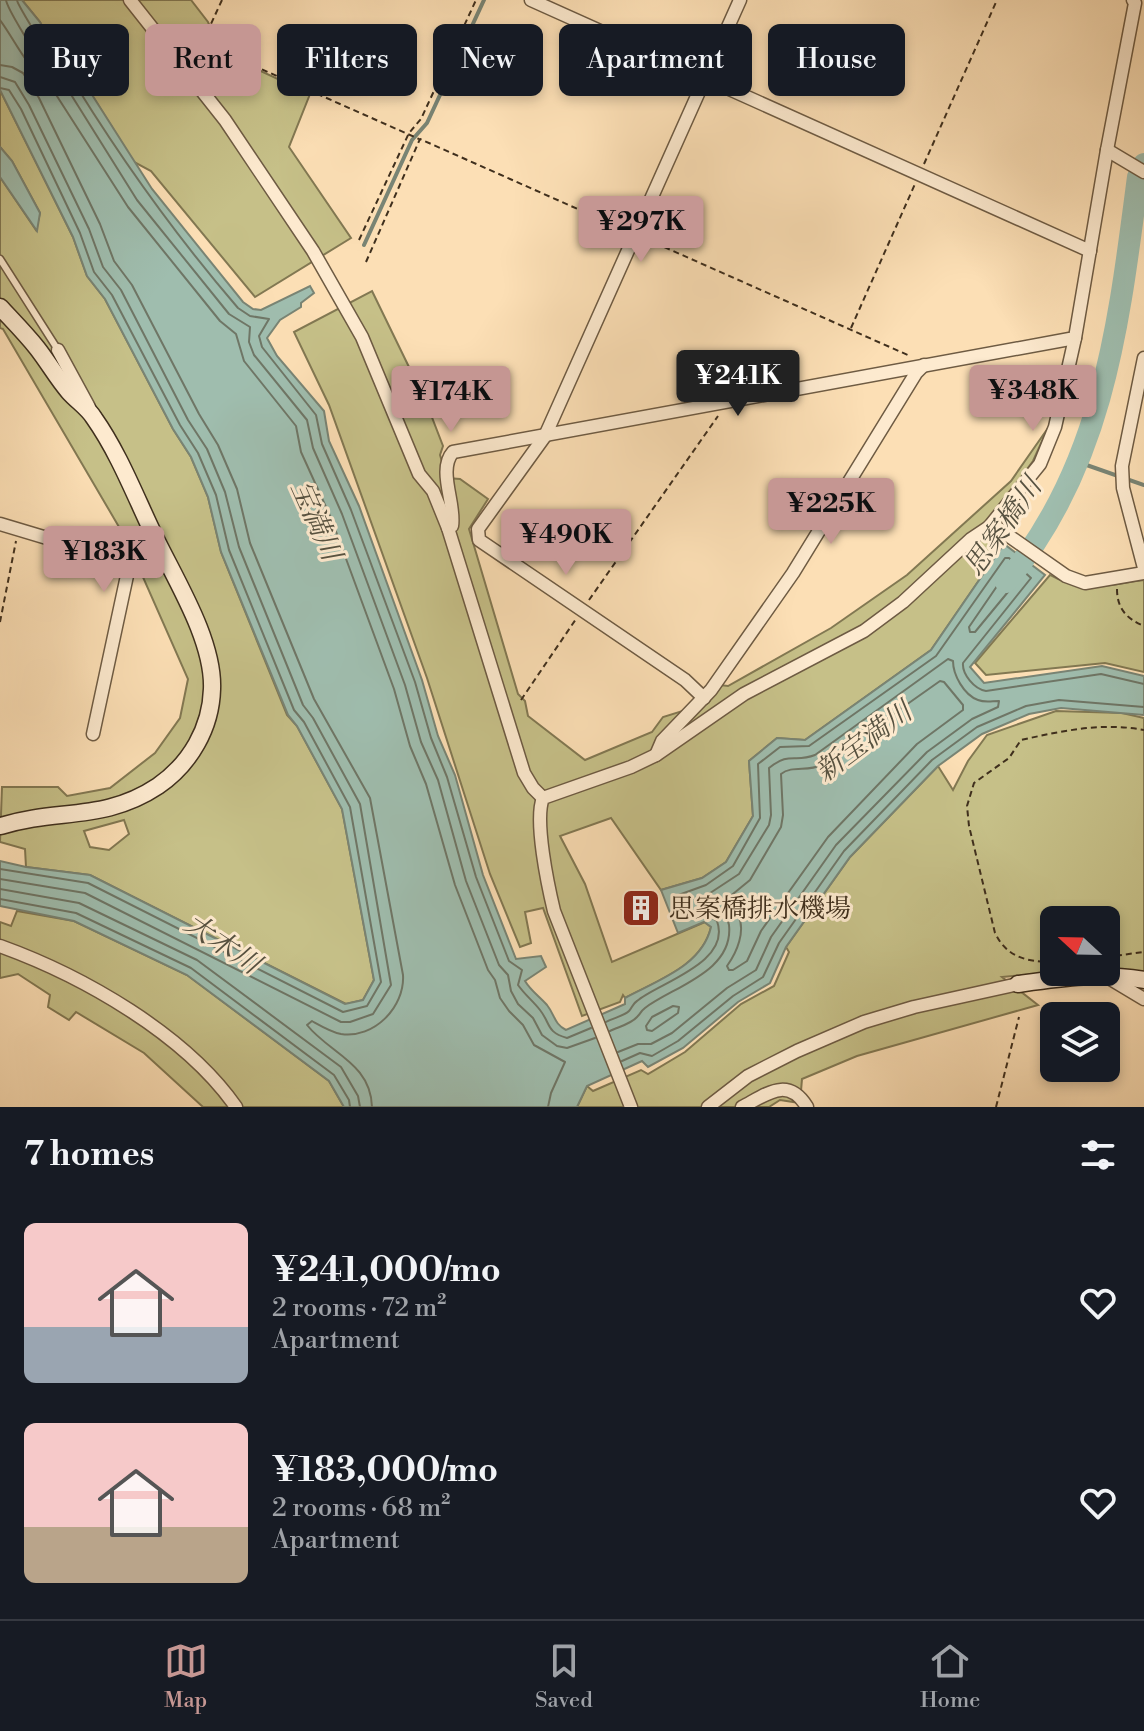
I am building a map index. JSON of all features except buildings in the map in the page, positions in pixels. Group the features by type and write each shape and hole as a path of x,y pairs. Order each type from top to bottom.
{"street":[{"path":"130,0 225,120 313,251 362,337 419,474 433,491 448,528 524,773 543,798"},
{"path":"531,0 585,24"},
{"path":"729,24 740,0"},
{"path":"543,798 656,755 744,694 864,631 903,602 971,539 994,528 1040,464 1055,427 1113,153 1133,0"},
{"path":"697,96 545,436 478,529 477,536 685,680 704,698"},
{"path":"747,96 1090,251"},
{"path":"1113,153 1144,172"},
{"path":"0,307 36,347 68,391 93,415"},
{"path":"448,528 452,526 454,516 446,469 448,457 453,452 1075,338"},
{"path":"0,826 21,819 97,812 127,803 159,786 183,765 199,741 209,715 212,687 201,635 115,452 58,350"},
{"path":"994,528 1066,576 1085,583 1144,571 1123,488 1122,466 1144,358"},
{"path":"656,755 662,741 704,698 793,573 916,373 924,365"},
{"path":"0,524 127,562 128,571 93,734"},
{"path":"543,798 538,817 554,911 631,1107"},
{"path":"0,946 46,965 129,1010 201,1066 225,1090 236,1107"},
{"path":"1120,977 1144,980"},
{"path":"708,1107 748,1076 864,1022 914,1007 1040,981"},
{"path":"1120,984 1144,999"},
{"path":"742,1107 784,1089 801,1098 807,1107"}],"lane":[{"path":"0,259 58,350"}],"path":[{"path":"222,0 210,26 225,53 420,139"},
{"path":"359,240 409,133 421,119 476,0"},
{"path":"850,329 997,0"},
{"path":"521,700 728,401"},
{"path":"0,622 18,530"},
{"path":"1117,578 1117,600 1128,619 1144,626"},
{"path":"1040,962 1031,962 1003,949 995,933 969,826 967,806 974,783 1009,758 1021,740 1079,728 1128,727 1144,730"},
{"path":"1120,955 1144,952"},
{"path":"996,1107 1019,1017"}],"shaded area":[{"path":"22,0 191,0 209,24 145,24 145,96 261,96 261,71 277,79 277,96 309,96 289,147 351,238 255,297 151,171 134,162 92,96 129,96 129,24 40,22"},
{"path":"0,90 73,237 87,276 105,299 173,429 191,457 208,497 221,552 287,715 297,726 342,809 374,980 363,1000 346,1004 90,875 26,867 25,849 0,842 2,787 58,787 67,796 110,788 155,753 180,718 188,679 139,568 131,569 129,544 0,328 0,177 36,230 40,213 12,161 0,147","holes":["124,820 129,834 109,850 90,847 84,831"]},
{"path":"372,291 426,402 443,446 440,455 447,478 460,479 488,499 469,529 518,694 525,701 528,716 585,760 652,732 663,717 702,705 720,685 728,686 831,628 907,575 1011,481 1048,428 1033,461 989,521 1004,544 931,650 805,740 777,738 749,761 753,816 726,862 702,878 661,890 611,818 560,836 585,884 612,962 705,922 711,927 706,941 689,962 625,998 623,995 620,1002 582,1016 543,908 525,912 531,943 520,947 490,874 427,678 329,405 294,332"},
{"path":"1050,575 1084,586 1144,580 1144,672 1105,663 986,675 975,663"},
{"path":"1056,711 1122,713 1144,718 1144,974 1120,971 1120,906 1040,906 1040,974 1002,977 1038,1005 857,1056 802,1079 800,1103 780,1100 769,1107 577,1107 587,1086 593,1091 641,1070 648,1074 685,1052 741,1004 774,986 789,952 786,947 850,857 938,766 953,790 968,761 987,735"},
{"path":"17,911 74,921 187,975 329,1081 344,1107 203,1107 144,1053 76,1012 69,1020 48,1007 50,995 18,974 0,978 0,922 11,926"}],"water":[{"path":"0,0 22,0 41,24 24,24 24,96 93,96 152,189 243,302 253,309 261,310 310,286 314,293 301,303 301,307 280,320 267,338 277,356 324,411 329,441 359,506 422,680 438,736 455,775 483,875 516,959 541,956 546,967 525,981 547,1005 562,1028 566,1030 625,1004 625,998 689,962 706,941 711,927 704,922 678,933 661,890 702,878 726,862 753,816 749,761 777,738 805,740 931,650 1004,544 1045,575 970,667 984,683 1102,666 1144,676 1144,715 1061,708 1029,714 982,734 938,766 850,857 786,947 770,983 738,1002 683,1048 648,1067 642,1061 587,1086 577,1107 344,1107 329,1081 187,975 74,921 0,906 0,861 90,875 345,1004 363,1000 374,980 342,809 288,715 221,552 208,497 191,457 173,429 105,299 87,276 73,237 0,90"},
{"path":"0,147 12,161 40,213 37,231 0,177"}],"waterway":[{"path":"364,245 412,140 427,123 484,0"},
{"name":"思案橋川","path":"1006,582 1039,537 1065,490 1086,441 1114,338 1138,177 1144,164"},
{"path":"1078,462 1144,485"}],"place":[{"name":"思案橋排水機場","path":"641,908"}],"water label":[{"name":"宝満川","path":"317,520"},
{"name":"新宝満川","path":"863,741"},
{"name":"大木川","path":"223,943"}]}
